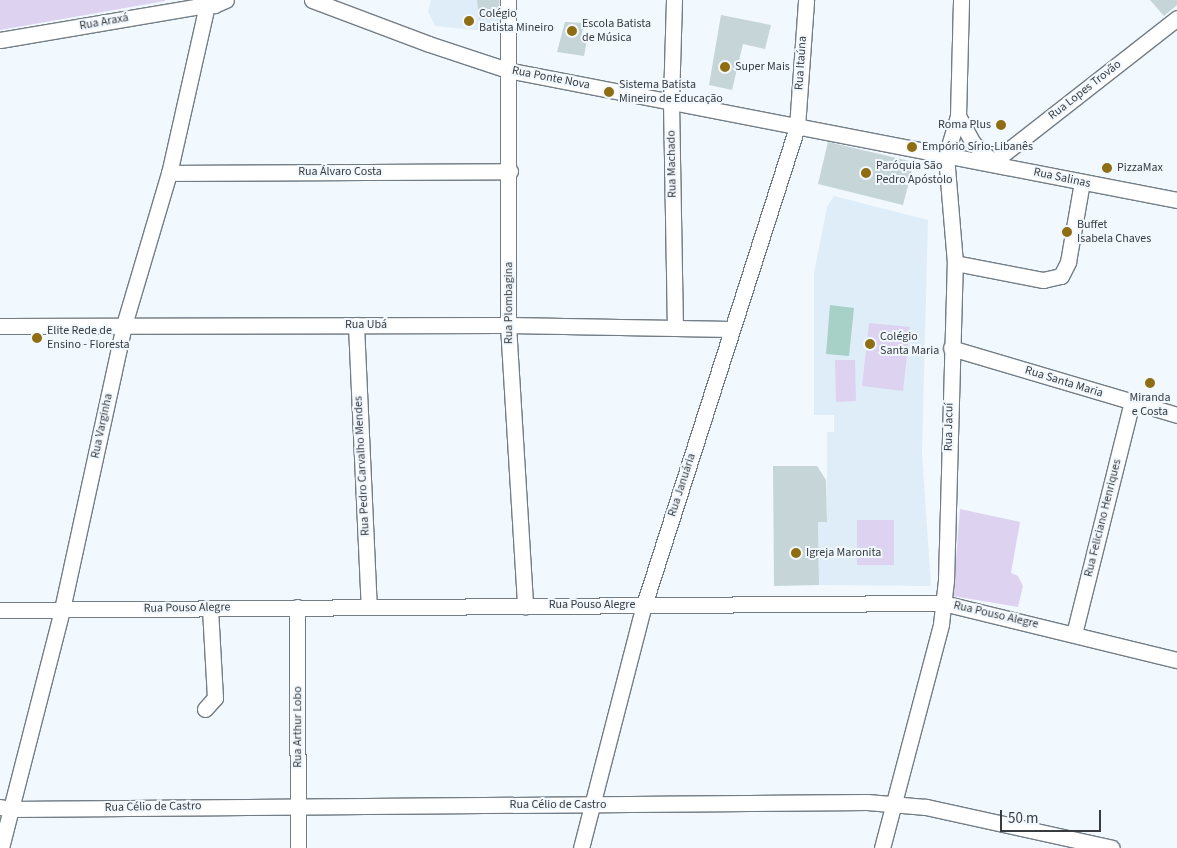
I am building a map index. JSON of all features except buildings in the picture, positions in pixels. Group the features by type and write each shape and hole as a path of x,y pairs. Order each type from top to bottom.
{"street":[{"name":"Rua Araxá","path":"0,40 203,2 226,0"},
{"name":"Rua Ponte Nova","path":"312,0 429,44 507,70 946,156"},
{"name":"Rua Plombagina","path":"508,0 507,70 510,171 508,325 524,606"},
{"name":"Rua Machado","path":"674,0 671,102 675,328"},
{"name":"Rua Itaúna","path":"797,127 806,0"},
{"name":"Rua Jacuí","path":"882,848 891,803 941,624 943,603 954,263 946,156 958,116 961,0"},
{"name":"Rua Varginha","path":"1,848 5,808 62,610 124,326 169,173 203,2"},
{"name":"Rua Lopes Trovão","path":"992,162 1177,18"},
{"path":"958,116 974,144 992,162"},
{"name":"Rua Januária","path":"581,848 644,605 797,127"},
{"name":"Rua Salinas","path":"946,156 992,162 1170,199"},
{"name":"Rua Álvaro Costa","path":"169,173 510,171"},
{"path":"954,263 1043,280 1061,276 1068,262 1082,182"},
{"path":"1177,188 1170,199 1177,209"},
{"name":"Rua Pedro Carvalho Mendes","path":"356,325 369,607"},
{"name":"Rua Ubá","path":"0,326 508,325 732,329"},
{"name":"Rua Santa Maria","path":"951,348 1177,415"},
{"name":"Rua Feliciano Henriques","path":"1074,634 1132,402"},
{"name":"Rua Pouso Alegre","path":"0,610 943,603 1177,660"},
{"name":"Rua Arthur Lobo","path":"297,607 298,848"},
{"path":"205,709 215,698 210,608"},
{"name":"Rua Célio de Castro","path":"5,808 891,803 926,807 1112,848"}],"shaded area":[{"path":"0,0 165,0 165,1 0,30"},
{"name":"Colégio Batista Mineiro","path":"431,0 504,0 504,33 435,26 428,11"},
{"name":"Colégio Santa Maria","path":"834,196 928,220 922,453 931,586 819,585 818,522 827,521 827,432 834,432 834,415 814,415 814,273 827,207"},
{"path":"830,305 854,308 849,356 826,354"},
{"path":"869,323 910,327 903,391 862,386"},
{"path":"835,360 855,360 856,401 836,402"},
{"path":"960,509 1020,522 1011,573 1018,576 1023,586 1018,607 953,596"},
{"path":"857,520 894,520 894,565 857,565"}],"place":[{"name":"Colégio Batista Mineiro","path":"469,21"},
{"name":"Escola Batista de Música","path":"572,31"},
{"name":"Super Mais","path":"725,67"},
{"name":"Sistema Batista Mineiro de Educação","path":"609,92"},
{"name":"Roma Plus","path":"1001,125"},
{"name":"Empório Sírio-Libanês","path":"912,147"},
{"name":"PizzaMax","path":"1107,168"},
{"name":"Paróquia São Pedro Apóstolo","path":"866,173"},
{"name":"Buffet Isabela Chaves","path":"1067,232"},
{"name":"Elite Rede de Ensino - Floresta","path":"37,338"},
{"name":"Colégio Santa Maria","path":"870,344"},
{"name":"Miranda e Costa","path":"1150,383"},
{"name":"Igreja Maronita","path":"796,553"}]}
